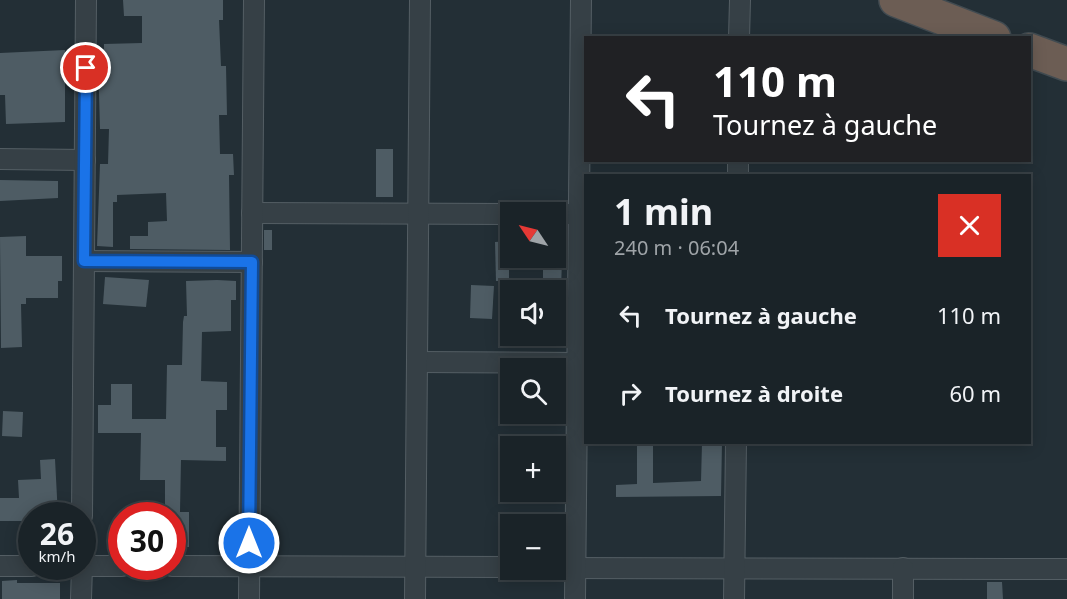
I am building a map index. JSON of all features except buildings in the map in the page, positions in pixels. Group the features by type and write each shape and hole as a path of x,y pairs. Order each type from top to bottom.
{"highway":[{"path":"896,0 989,36"},
{"path":"1031,51 1067,64"}],"street":[{"path":"82,502 86,0"},
{"path":"249,599 254,0"},
{"path":"415,599 420,0"},
{"path":"575,599 582,214 581,0"},
{"path":"739,36 740,0"},
{"path":"0,159 85,160"},
{"path":"252,213 500,214"},
{"path":"566,214 582,214"},
{"path":"84,261 252,262"},
{"path":"417,362 578,363"},
{"path":"735,599 736,444"},
{"path":"0,566 18,566"},
{"path":"186,566 500,567"},
{"path":"566,568 1067,569"},
{"path":"903,568 903,599"},
{"path":"81,599 82,580"}],"route":[{"path":"86,68 84,261 252,262 249,543"}]}
